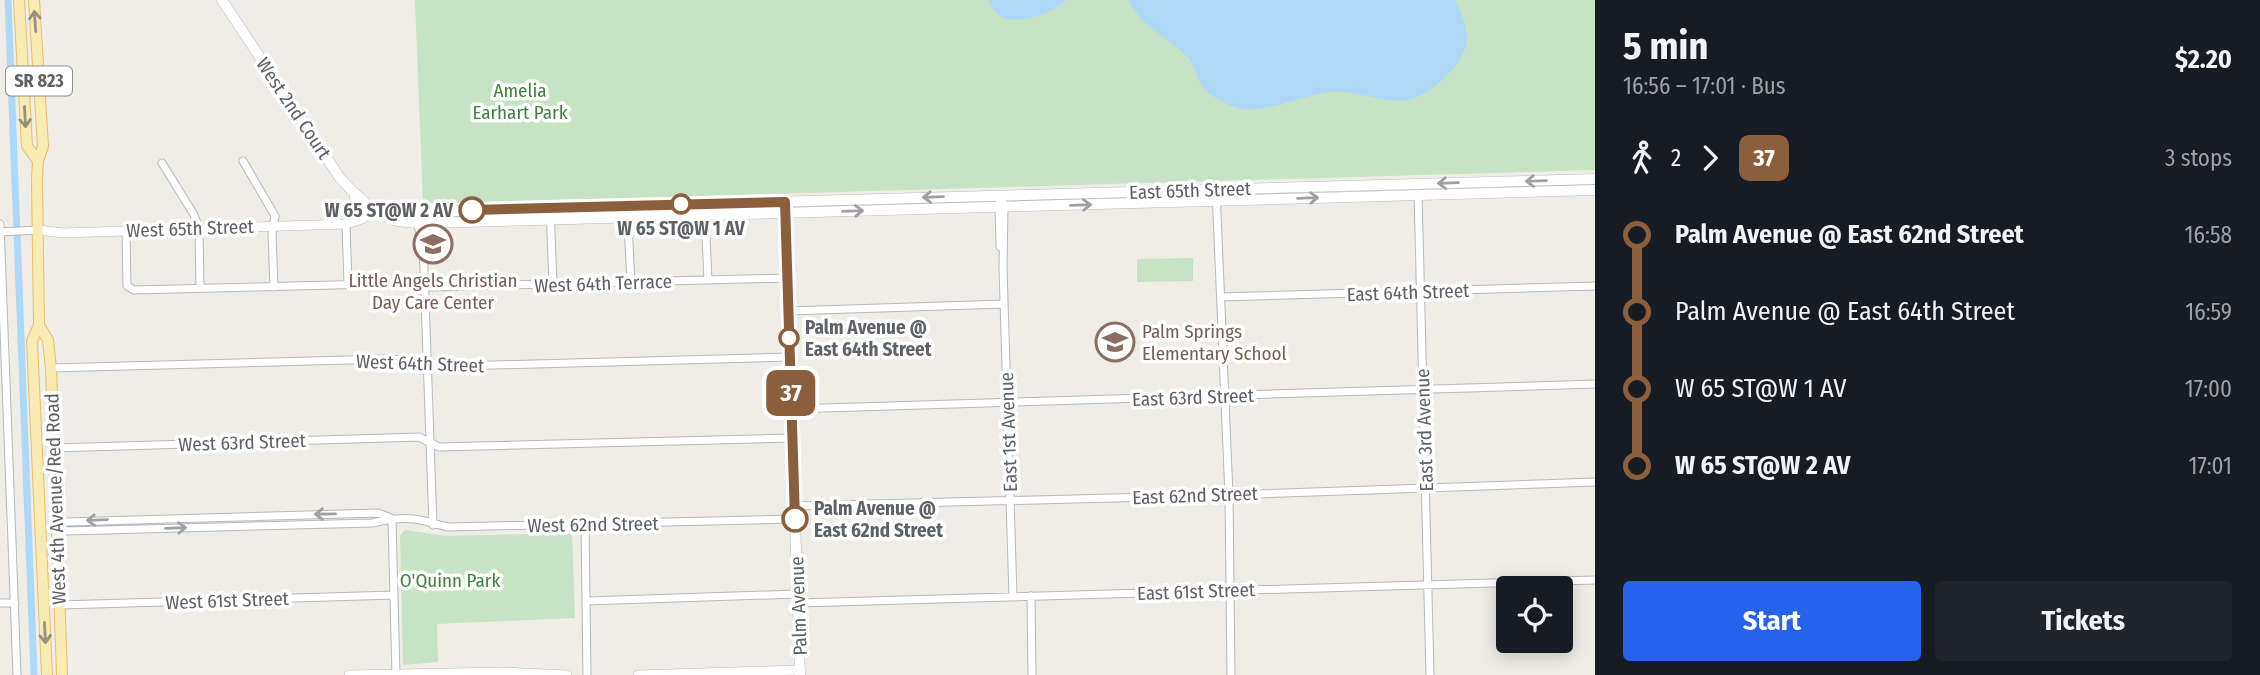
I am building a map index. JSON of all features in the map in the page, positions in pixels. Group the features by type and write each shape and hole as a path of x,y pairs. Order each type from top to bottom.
{"main road":[{"name":"West 4th Avenue/Red Road","path":"19,0 27,146 38,161"},
{"name":"West 4th Avenue/Red Road","path":"34,0 43,146 38,161 39,325 32,341 47,675"},
{"name":"West 2nd Court","path":"222,0 340,178 355,194 375,208"},
{"name":"East 65th Street","path":"1418,190 1595,179"},
{"name":"East 65th Street","path":"785,207 1001,196 1595,190"},
{"path":"346,224 355,214 355,194"},
{"name":"East 65th Street","path":"785,207 1001,207 1217,195"},
{"path":"375,208 417,212 550,213 785,207"},
{"path":"627,211 705,215 785,207"},
{"name":"Palm Avenue","path":"785,207 800,673"},
{"path":"375,208 390,219 417,223 550,213"},
{"name":"West 4th Avenue/Red Road","path":"39,325 48,340 51,368 59,526 62,675"},
{"path":"36,398 42,407 43,430 53,448 39,472"}],"street":[{"path":"243,161 275,216 274,287"},
{"path":"162,163 193,213 199,228 200,288"},
{"name":"East 3rd Avenue","path":"1418,190 1430,675"},
{"path":"1217,195 1229,495 1231,675"},
{"name":"East 1st Avenue","path":"1001,196 1013,597"},
{"name":"West 65th Street","path":"0,232 38,230 64,233 346,224 362,219 375,208"},
{"path":"627,211 631,282"},
{"path":"550,213 553,284"},
{"path":"705,215 708,280"},
{"path":"417,223 423,243 433,525"},
{"path":"423,243 428,223"},
{"path":"0,224 3,383 17,675"},
{"path":"346,224 348,284"},
{"name":"West 64th Terrace","path":"126,229 127,286 134,290 414,283 431,287 787,278"},
{"name":"East 64th Street","path":"1221,297 1595,286"},
{"path":"788,311 1004,304"},
{"name":"West 64th Street","path":"51,368 386,359 458,366 790,357"},
{"name":"East 63rd Street","path":"792,408 1595,384"},
{"name":"West 63rd Street","path":"53,448 419,437 439,447 792,438"},
{"name":"East 62nd Street","path":"794,506 1595,482"},
{"path":"392,519 396,674"},
{"name":"West 62nd Street","path":"59,526 66,531 372,523 392,519 415,519 449,527 795,519"},
{"path":"585,525 587,675"},
{"name":"East 61st Street","path":"798,598 1013,597 1595,580"},
{"name":"West 61st Street","path":"60,605 394,595"},
{"path":"1031,596 1031,675"},
{"path":"587,600 798,598"},
{"path":"0,603 15,603"},
{"path":"349,675 502,672 567,675"},
{"path":"638,675 800,673"}],"green space":[{"name":"Amelia Earhart Park","path":"415,0 1595,0 1595,170 423,204"},
{"path":"1193,258 1193,281 1137,282 1137,259"},
{"name":"O'Quinn Park","path":"405,530 446,536 572,533 575,618 437,624 438,662 403,665 400,535"}],"water":[{"path":"988,0 1066,0 1045,13 1018,20 1000,16"},
{"path":"1129,0 1455,0 1467,36 1461,58 1453,69 1433,88 1410,100 1330,92 1270,107 1246,109 1228,104 1207,92 1189,59 1147,25"}],"waterway":[{"path":"8,0 34,675"}],"bus line":[{"name":"37","path":"472,210 785,202 795,519"}],"place":[{"name":"W 65 ST@W 1 AV","path":"681,204"},
{"name":"W 65 ST@W 2 AV","path":"472,210"},
{"name":"Little Angels Christian Day Care Center","path":"433,244"},
{"name":"Palm Avenue @ East 64th Street","path":"789,338"},
{"name":"Palm Springs Elementary School","path":"1115,342"},
{"name":"Palm Avenue @ East 62nd Street","path":"795,519"}]}
